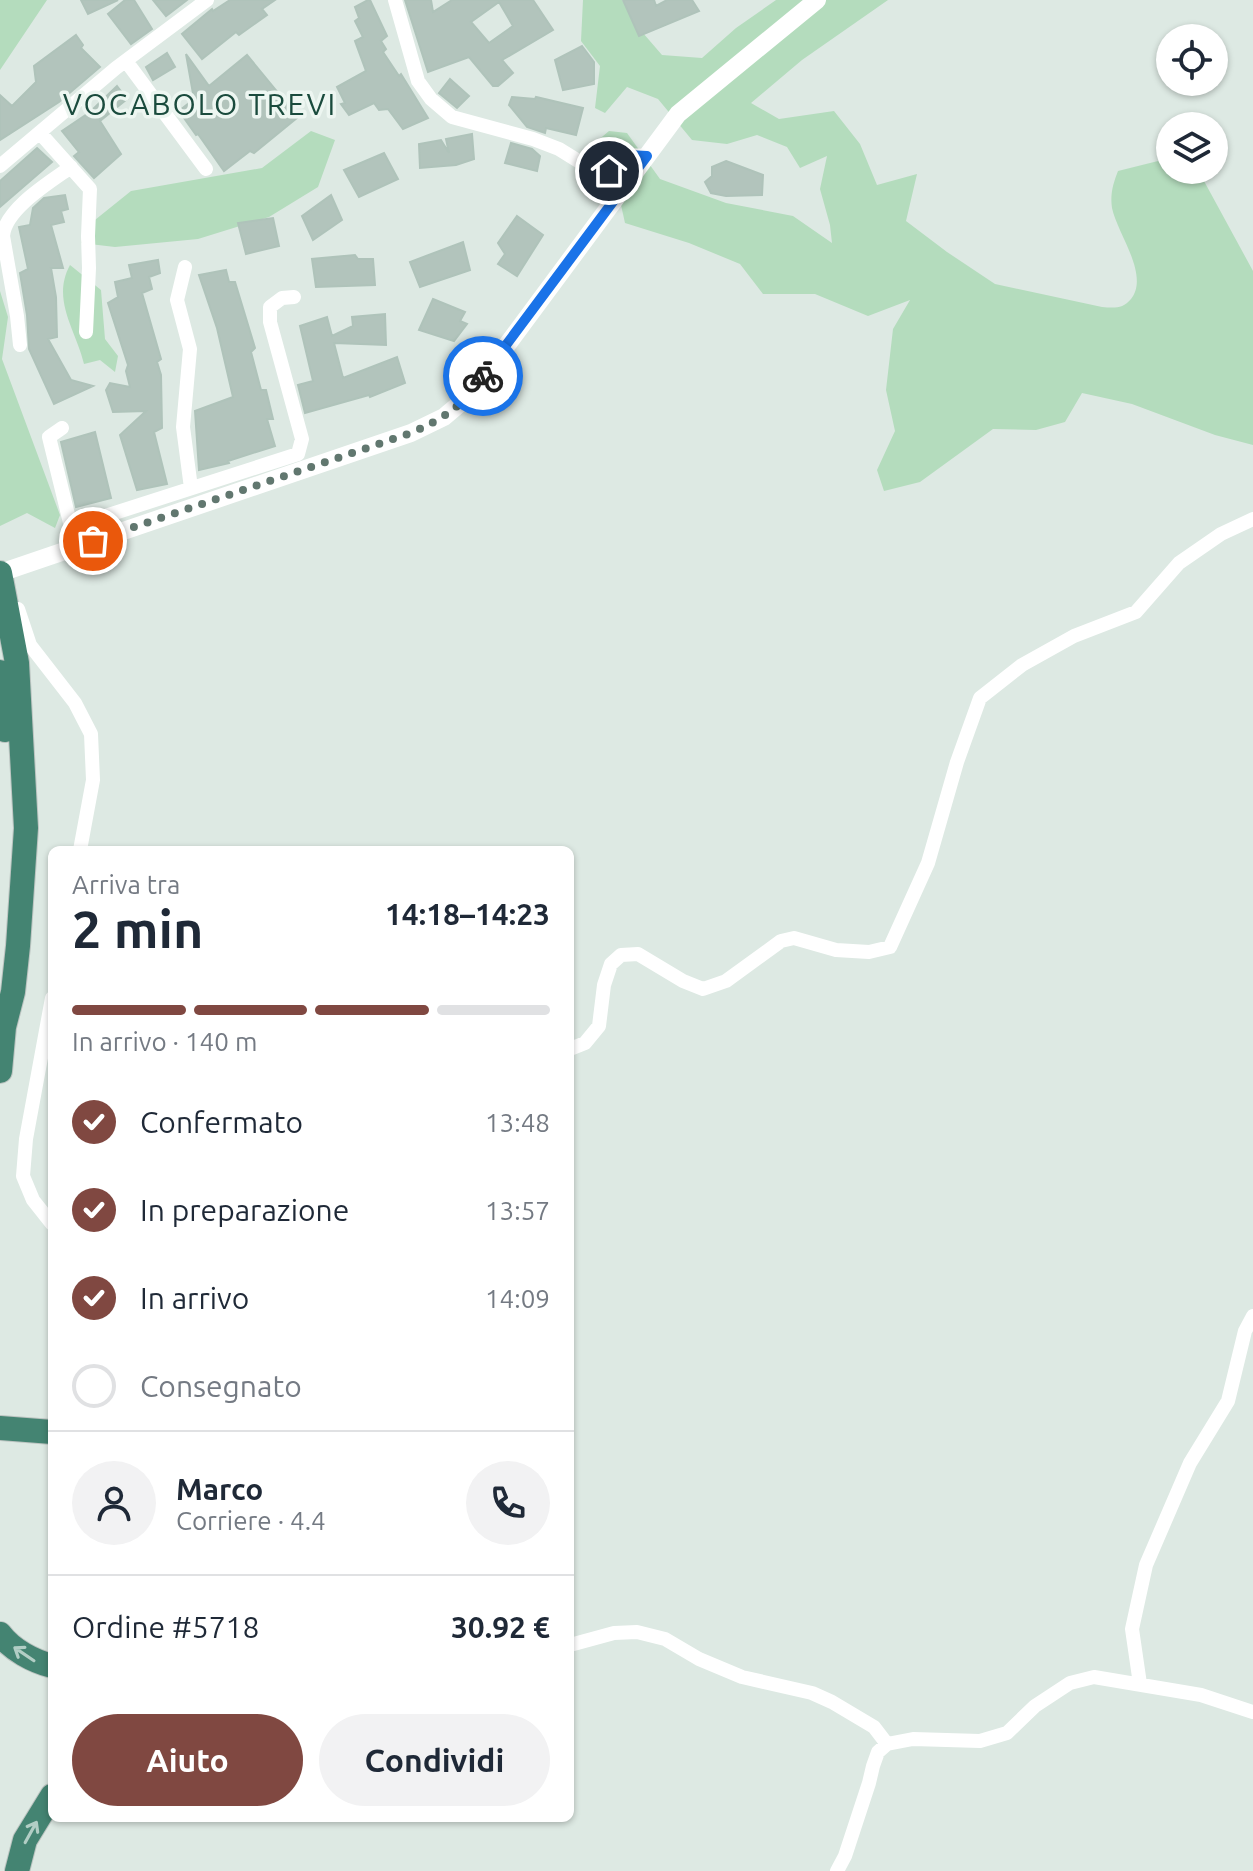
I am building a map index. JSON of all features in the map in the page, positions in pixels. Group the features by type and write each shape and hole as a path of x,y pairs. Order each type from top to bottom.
{"highway":[{"path":"4,572 17,663 15,755"},
{"path":"0,672 26,828 18,946 13,992 2,1033 0,1071"},
{"path":"0,1428 48,1432"},
{"path":"0,1634 5,1641 36,1662 48,1665"},
{"path":"17,1871 25,1840 48,1803"}],"street":[{"path":"0,166 126,61 207,0"},
{"path":"395,0 418,81 431,99 452,117 546,144 596,172 609,171 627,155 647,156"},
{"path":"81,846 93,780 91,734 75,703 30,645 4,572 411,433 444,417 470,395 678,114 817,0"},
{"path":"126,61 206,169"},
{"path":"40,133 90,189 86,332"},
{"path":"20,345 4,226 26,202 71,167"},
{"path":"185,267 177,300 190,349 183,427 191,488"},
{"path":"71,527 298,454 302,439 270,322 270,307 282,298 294,297"},
{"path":"62,428 49,437 76,547"},
{"path":"574,1047 585,1043 599,1026 604,985 611,964 621,955 638,954 683,981 703,989 726,981 781,941 794,938 836,950 869,952 890,947 928,863 957,762 980,698 1022,665 1048,650 1074,636 1136,612 1179,563 1221,534 1253,519"},
{"path":"48,1020 26,1139 23,1176 33,1200 48,1219"},
{"path":"1140,1684 1132,1629 1146,1565 1190,1463 1228,1401 1245,1331 1253,1316"},
{"path":"574,1644 614,1633 637,1632 665,1639 699,1659 742,1677 812,1693 832,1702 874,1727 887,1744"},
{"path":"837,1871 850,1841 878,1752 887,1744 913,1739 980,1741 1007,1733 1035,1706 1070,1683 1094,1677 1201,1695 1253,1712"}],"green space":[{"path":"0,0 47,0 0,70"},
{"path":"583,0 622,0 643,33 662,55 702,58 736,28 776,0 888,0 802,60 751,103 779,119 834,111 860,144 877,185 917,174 906,221 995,284 1102,307 1125,305 1136,289 1137,278 1112,208 1112,189 1118,171 1156,162 1156,184 1206,184 1253,271 1253,445 1215,435 1132,404 1082,393 1065,422 1036,430 993,429 920,482 884,491 877,470 895,431 886,390 893,329 910,300 868,316 815,294 763,294 740,264 689,243 625,223 621,205 592,178 584,152 609,131 627,133 660,179 726,203 793,216 832,243 820,189 827,156 800,168 787,147 757,135 727,144 692,140 658,99 627,87 605,113 595,108 600,66 581,41"},
{"path":"311,131 335,140 318,187 269,217 198,239 115,247 81,243 85,228 131,191 262,168"},
{"path":"70,265 101,290 105,339 118,356 115,372 100,360 84,364 64,303 63,290"},
{"path":"0,291 8,317 2,359 60,515 55,528 27,513 0,526"}],"building":[{"path":"81,0 118,0 88,14"},
{"path":"125,0 134,0 152,29 131,44 108,14"},
{"path":"153,0 187,0 166,16"},
{"path":"230,0 275,0 262,9 267,15 239,35 236,32 202,59 182,34 212,9"},
{"path":"368,0 387,36 381,41 386,49 383,52 399,76 401,74 428,118 403,129 388,109 379,110 374,103 349,115 341,104 345,103 337,87 366,71 355,41 363,37 355,21 359,18 355,7"},
{"path":"405,0 431,0 433,12 452,0 533,0 553,30 502,60 513,73 498,86 493,86 469,57 428,72","holes":["499,2 513,26 489,43 471,22"]},
{"path":"623,0 654,0 656,6 667,0 692,0 699,11 639,36"},
{"path":"76,35 83,45 81,48 100,67 59,102 0,140 0,95 12,106 36,82 34,66"},
{"path":"582,46 594,62 594,84 563,90 555,60"},
{"path":"167,53 175,67 153,80 146,67"},
{"path":"186,54 209,86 247,55 298,117 254,153 250,151 224,171 179,111 194,99"},
{"path":"450,79 469,96 457,108 439,93"},
{"path":"117,86 127,99 100,121 121,154 94,178 74,156 79,152 62,131 90,112"},
{"path":"512,97 536,97 583,108 576,135 546,128 545,133 527,127 509,105"},
{"path":"472,134 474,159 456,165 420,168 419,144 441,140 449,153 446,139"},
{"path":"511,143 532,149 540,156 537,171 505,163"},
{"path":"37,148 52,162 0,207 0,181"},
{"path":"384,153 398,179 359,197 344,170"},
{"path":"726,161 763,175 762,195 726,196 711,193 705,182 712,176 712,167"},
{"path":"65,195 68,209 61,211 64,222 51,225 63,268 51,268 56,297 57,337 48,339 71,380 93,386 54,404 29,349 20,273 28,269 19,227 30,225 33,208 44,198"},
{"path":"331,195 342,220 313,240 302,216"},
{"path":"517,216 543,235 517,276 498,264 505,254 498,243"},
{"path":"273,218 279,246 246,254 238,223"},
{"path":"463,242 470,270 420,287 410,262"},
{"path":"355,255 358,259 373,259 375,285 316,287 312,259"},
{"path":"158,260 160,273 149,277 152,289 142,293 161,359 157,362 161,375 162,428 154,432 167,484 137,490 120,435 146,411 113,412 106,390 110,383 130,387 126,371 128,365 108,303 118,297 115,282 132,278 129,265"},
{"path":"226,270 229,282 235,282 255,348 251,352 261,390 266,390 273,419 267,419 275,446 199,470 195,411 233,397 217,328 199,275"},
{"path":"433,299 465,312 460,321 467,324 454,341 419,330"},
{"path":"385,314 386,345 334,343 343,378 397,357 405,383 370,397 305,413 298,385 313,381 300,326 327,317 332,336 353,326 352,317"},
{"path":"95,432 111,498 76,507 61,442"}],"way so far":[{"path":"93,541 411,433 444,417 470,395 483,376"}],"district":[{"name":"VOCABOLO TREVI","path":"200,104"}],"route":[{"path":"483,376 647,156 627,155 609,171"}]}
